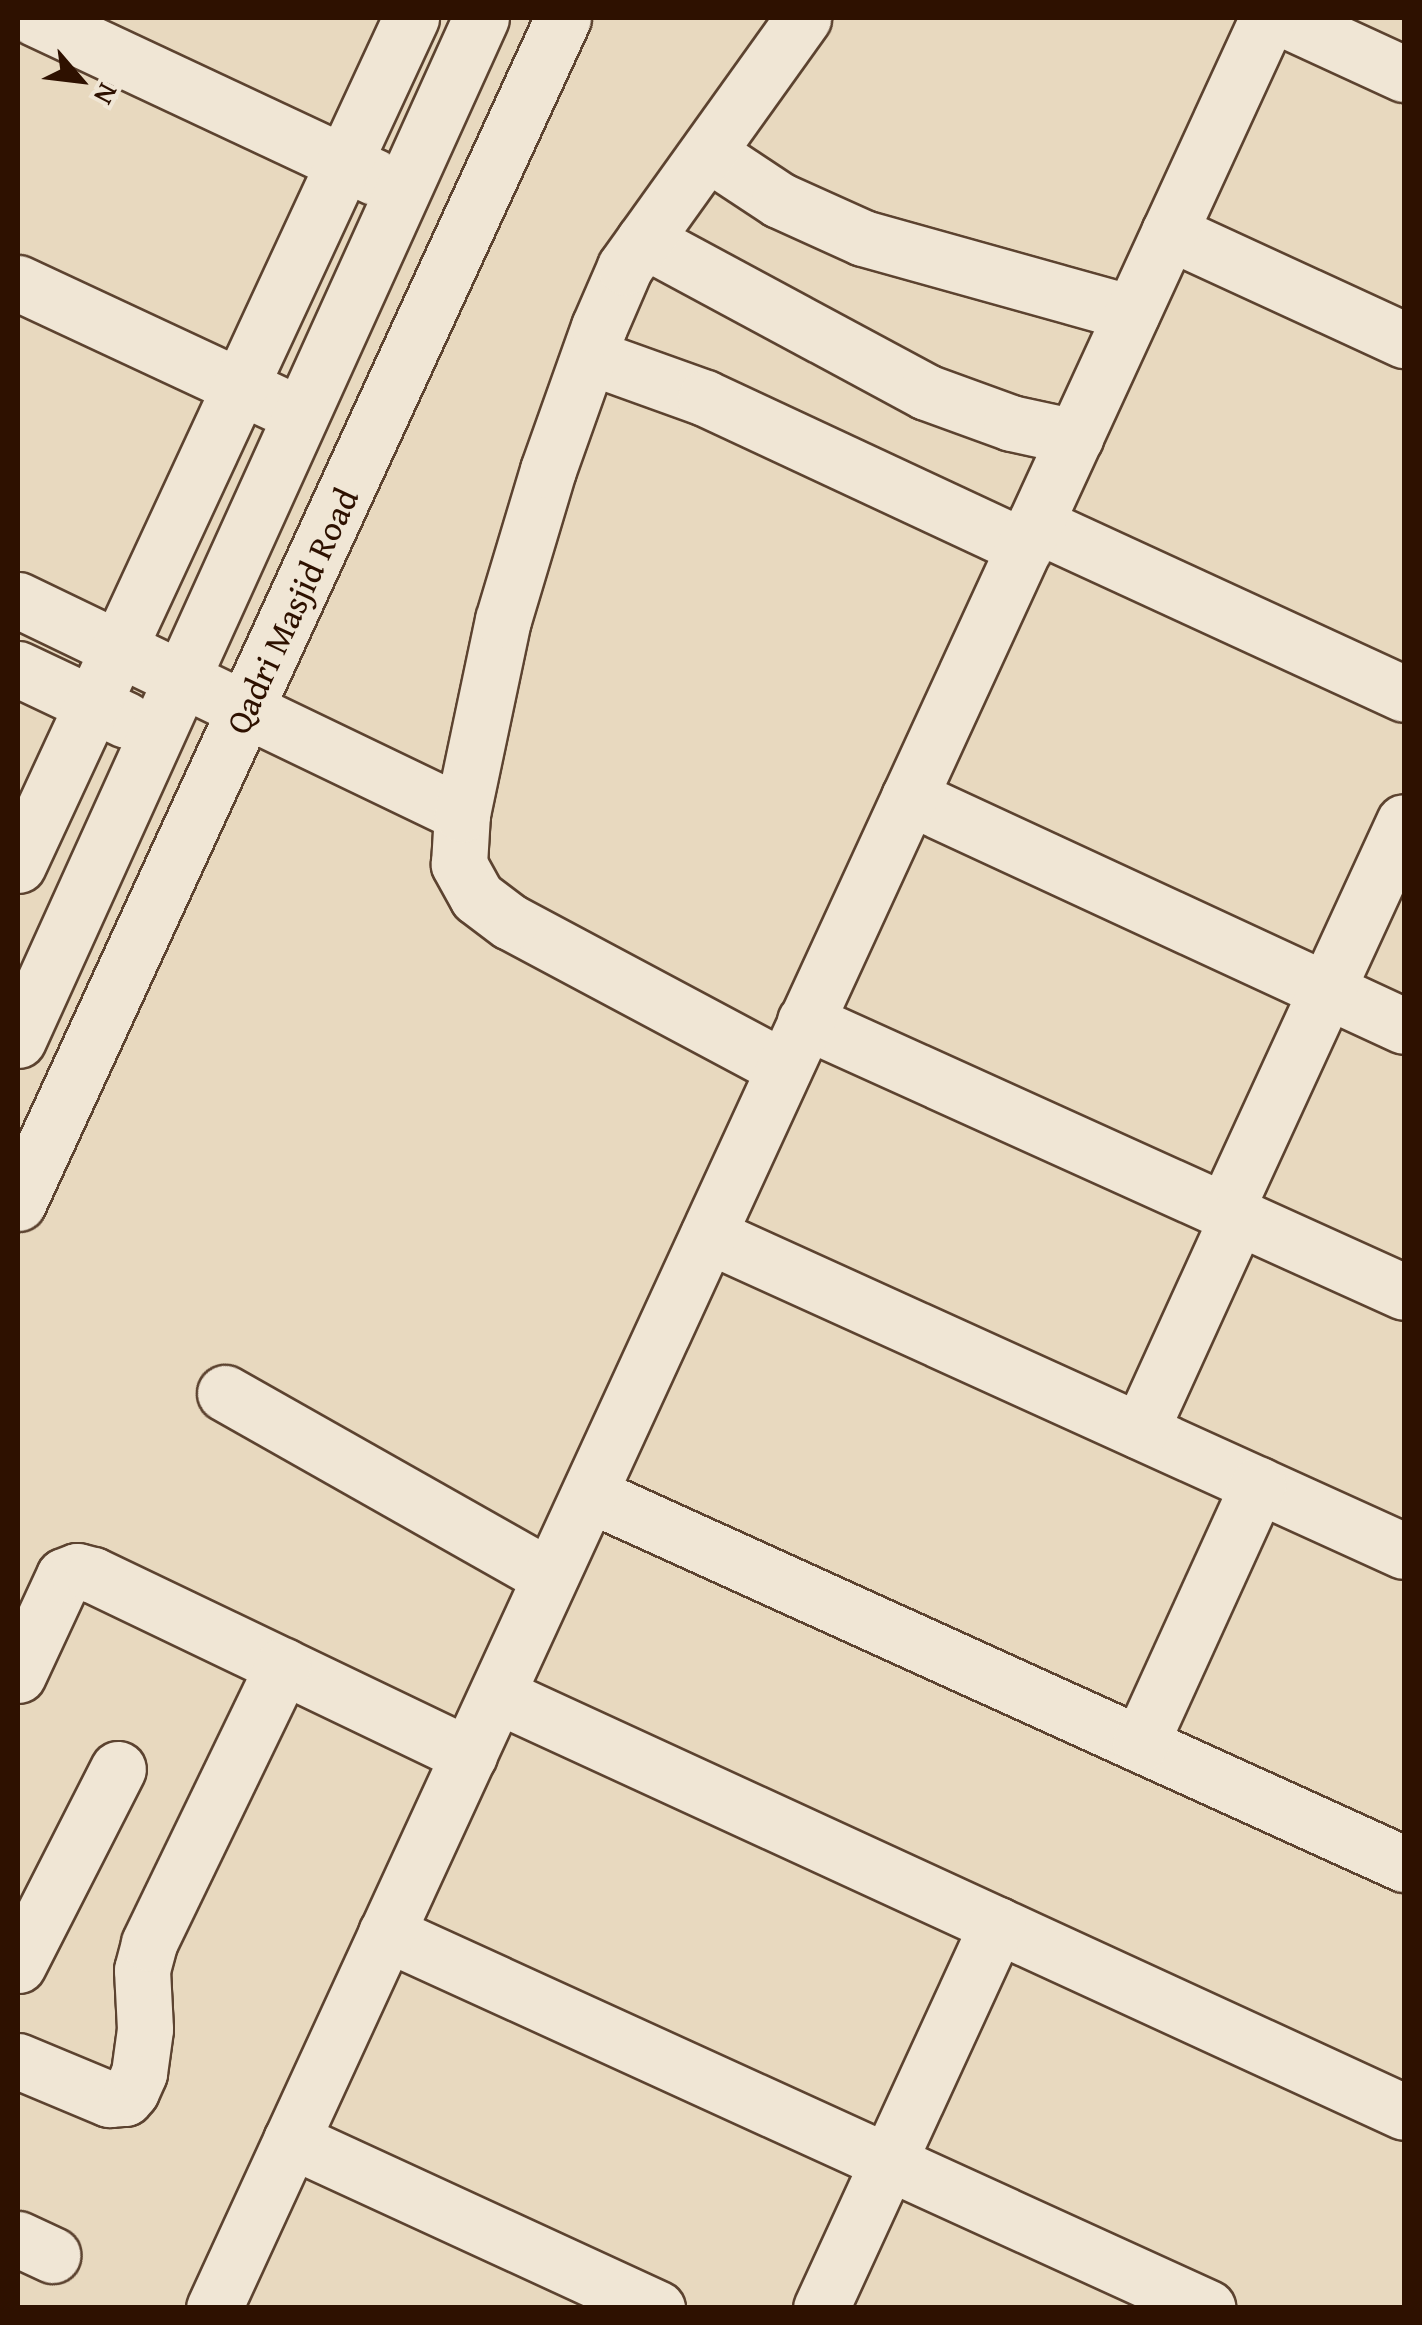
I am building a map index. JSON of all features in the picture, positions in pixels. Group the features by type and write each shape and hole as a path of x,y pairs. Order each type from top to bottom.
{"street":[{"path":"34,18 405,191"},
{"path":"18,865 412,18"},
{"name":"Qadri Masjid Road","path":"22,1017 156,734 481,18"},
{"name":"Qadri Masjid Road","path":"18,1203 563,18"},
{"path":"803,18 624,267 548,470 503,620 462,814 459,864 476,897 510,922 794,1044 1232,1214 1404,1292"},
{"path":"214,2308 1268,18"},
{"path":"1282,18 1404,74"},
{"path":"708,152 780,200 863,238 1132,313"},
{"path":"1170,232 1404,340"},
{"path":"644,240 926,392 1011,423 1075,437"},
{"path":"18,283 300,415"},
{"path":"591,356 705,398 1404,694"},
{"path":"18,600 462,814"},
{"path":"18,669 156,734"},
{"path":"909,797 1404,1026"},
{"path":"1140,1432 1327,990 1404,822"},
{"path":"708,1235 1404,1551"},
{"path":"226,1392 550,1577"},
{"path":"1140,1744 1258,1484"},
{"path":"589,1494 1404,1864"},
{"path":"18,1675 64,1576 77,1571 94,1575 469,1755"},
{"path":"18,2062 108,2099 125,2098 131,2091 139,2073 145,2029 142,1970 149,1943 283,1666"},
{"path":"496,1695 1404,2112"},
{"path":"18,1965 118,1769"},
{"path":"822,2308 998,1925"},
{"path":"386,1933 1208,2308"},
{"path":"291,2140 657,2308"}]}
